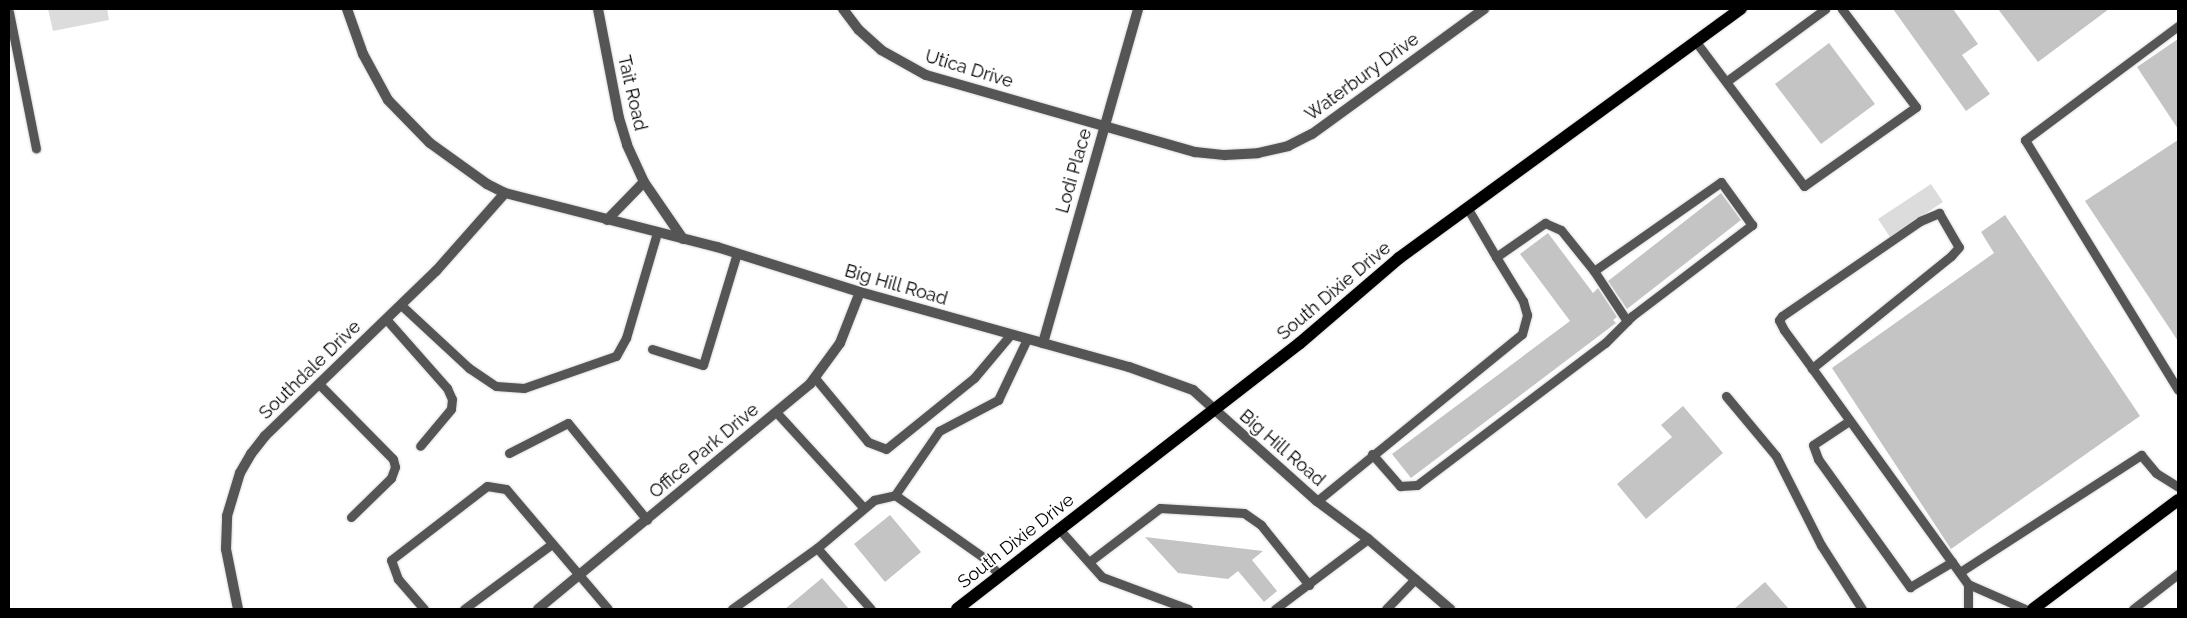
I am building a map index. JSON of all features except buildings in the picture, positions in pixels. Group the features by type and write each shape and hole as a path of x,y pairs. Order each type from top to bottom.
{"main road":[{"name":"South Dixie Drive","path":"957,609 1300,344 1399,258 1741,9"},
{"path":"2038,608 2178,500"}],"street":[{"name":"Big Hill Road","path":"347,9 363,54 388,100 430,143 487,184 504,193 737,253 860,292 1129,367 1193,390 1317,501 1368,539 1450,609"},
{"name":"Tait Road","path":"598,9 618,118 644,182 683,239"},
{"name":"Utica Drive","path":"844,9 859,30 881,50 926,75 1105,125"},
{"name":"Lodi Place","path":"1043,343 1138,9"},
{"name":"Waterbury Drive","path":"1105,125 1195,152 1226,155 1258,153 1288,146 1334,121 1484,9"},
{"path":"607,220 644,182"},
{"name":"Southdale Drive","path":"238,609 226,549 227,516 232,494 251,454 319,384 436,271 504,193"},
{"name":"Office Park Drive","path":"538,609 815,378 840,343 860,292"}],"lane":[{"path":"1728,81 1825,9"},
{"path":"1696,42 1728,81 1804,186 1916,107 1842,9"},
{"path":"9,12 36,148"},
{"path":"2178,26 2025,140 2178,390"},
{"path":"1372,454 1400,486 1408,488 1417,485 1605,343 1626,321 1752,225 1721,182 1594,271"},
{"path":"1317,501 1372,454 1522,334 1527,315 1523,301 1468,209"},
{"path":"1812,368 1952,256 1959,247 1939,213 1920,221 1782,316 1779,320 1784,330 1849,422 1968,584 2025,609"},
{"path":"1496,257 1545,223 1561,230 1594,271 1626,321"},
{"path":"401,305 469,368 496,386 524,388 616,356 626,338 657,233"},
{"path":"652,349 704,365 737,253"},
{"path":"386,319 447,388 452,399 451,409 420,446"},
{"path":"815,378 868,442 886,449 974,378 1011,334"},
{"path":"732,609 817,548 874,500 895,495 939,431 998,400 1027,339"},
{"path":"319,384 393,459 395,467 391,478 351,517"},
{"path":"1726,396 1776,456 1821,545 1862,609"},
{"path":"776,412 864,508"},
{"path":"1849,422 1813,445 1818,459 1910,587 1952,562"},
{"path":"509,453 568,423 647,520"},
{"path":"1960,572 2141,455 2156,473 2178,487"},
{"path":"424,609 398,579 391,560 487,486 506,490 580,574 608,609"},
{"path":"895,495 983,557 999,575"},
{"path":"1089,562 1160,508 1244,514 1261,524 1309,585"},
{"path":"1059,529 1102,577 1188,609"},
{"path":"1275,609 1368,539"},
{"path":"464,609 552,544"},
{"path":"817,548 871,609"},
{"path":"2134,609 2178,574"},
{"path":"1386,609 1415,579"},
{"path":"1968,584 1968,609"}],"shaded area":[{"path":"48,9 107,9 109,20 53,31"},
{"path":"1931,184 1943,202 1890,237 1878,219"}]}
